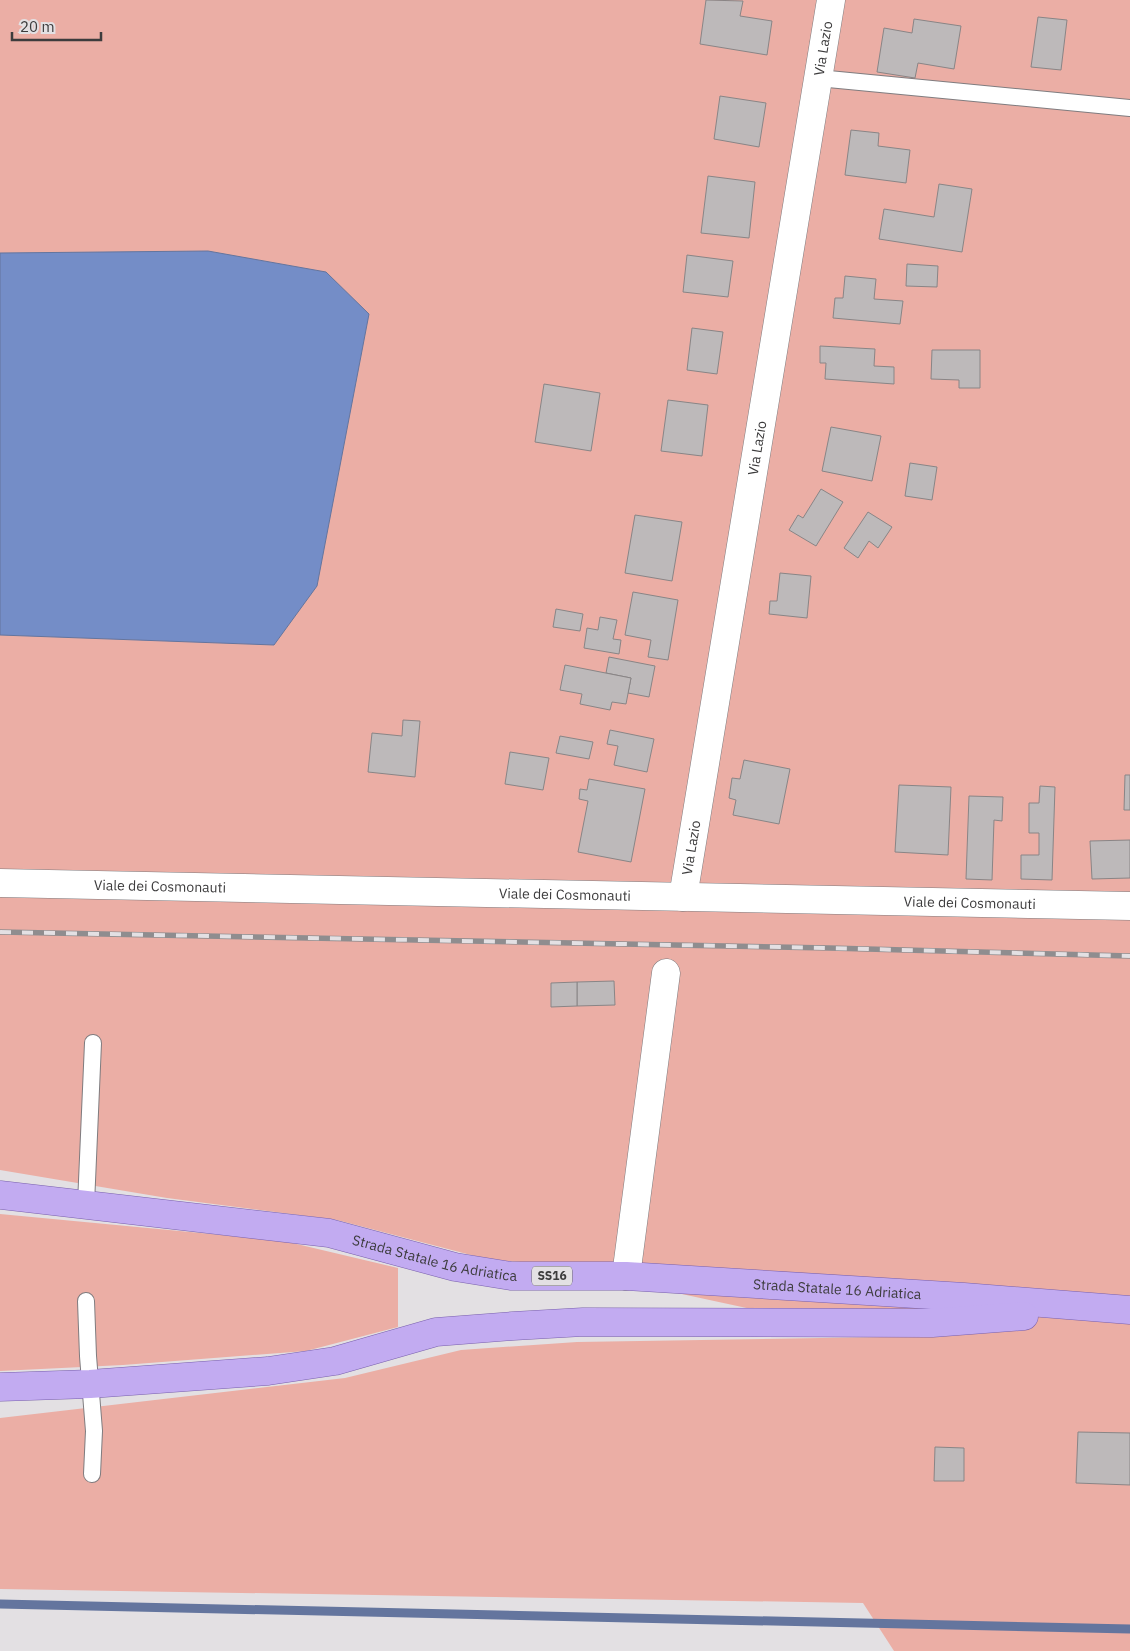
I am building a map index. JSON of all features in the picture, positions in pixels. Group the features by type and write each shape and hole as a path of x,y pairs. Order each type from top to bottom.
{"main road":[{"name":"Strada Statale 16 Adriatica","path":"0,1195 329,1233 455,1267 512,1276 626,1276 964,1297 1120,1310"},
{"name":"Strada Statale 16 Adriatica","path":"0,1387 90,1384 268,1371 335,1361 436,1332 513,1326 583,1322 932,1323 1120,1310"},
{"path":"0,1401 90,1384"}],"street":[{"name":"Via Lazio","path":"683,897 831,0"},
{"name":"Viale dei Cosmonauti","path":"0,883 1130,906"},
{"path":"626,1276 666,973"}],"lane":[{"path":"818,78 1130,108"},
{"path":"86,1204 94,1043"},
{"path":"86,1301 94,1431 92,1474"}],"shaded area":[{"path":"0,0 1130,0 1130,1651 894,1651 863,1603 0,1589 0,1418 345,1378 461,1350 577,1342 881,1337 538,1263 490,1260 337,1220 167,1198 0,1170"},
{"path":"0,1214 284,1241 398,1268 398,1327 306,1351 123,1365 0,1371"}],"water":[{"path":"208,251 326,272 369,314 317,586 274,645 0,635 0,253"}],"building":[{"path":"706,0 743,1 740,16 772,21 767,55 700,44"},
{"path":"1038,17 1067,20 1061,70 1031,67"},
{"path":"914,19 961,26 954,69 918,63 915,78 877,72 884,28 912,33"},
{"path":"720,96 766,103 759,147 714,139"},
{"path":"851,130 879,133 878,146 910,150 906,183 845,175"},
{"path":"708,176 755,182 749,238 701,233"},
{"path":"939,184 972,189 962,252 879,239 884,209 934,217"},
{"path":"687,255 733,261 728,297 683,292"},
{"path":"907,264 938,266 937,287 906,286"},
{"path":"845,276 876,279 874,299 903,301 900,324 833,318 835,298 843,298"},
{"path":"692,328 723,332 717,374 687,370"},
{"path":"820,346 875,349 874,366 894,367 894,384 825,379 826,363 820,363"},
{"path":"932,350 980,350 980,388 959,388 959,380 931,379"},
{"path":"544,384 600,393 591,451 535,442"},
{"path":"668,400 708,405 702,456 661,451"},
{"path":"831,427 881,436 872,481 822,471"},
{"path":"910,463 937,467 932,500 905,496"},
{"path":"821,489 843,502 816,546 789,530 798,515 803,518"},
{"path":"868,512 892,527 878,548 869,541 858,558 844,548"},
{"path":"635,515 682,522 672,581 625,573"},
{"path":"780,573 811,576 807,618 769,614 770,601 777,601"},
{"path":"633,592 678,600 668,660 648,657 651,640 625,635"},
{"path":"556,609 583,614 580,631 553,627"},
{"path":"600,617 617,620 613,639 621,640 619,654 584,648 587,628 598,630"},
{"path":"609,657 655,666 649,697 628,693 631,678 606,673"},
{"path":"565,665 631,678 626,704 612,702 610,710 580,704 582,694 560,690"},
{"path":"403,720 420,721 415,777 368,772 372,733 402,736"},
{"path":"610,730 654,739 647,772 614,765 618,746 607,744"},
{"path":"560,736 593,742 589,759 556,753"},
{"path":"510,752 549,758 543,790 505,784"},
{"path":"744,760 790,769 779,824 733,815 736,800 729,798 732,778 740,779"},
{"path":"1125,775 1130,775 1130,810 1124,810"},
{"path":"589,779 645,789 631,862 578,852 588,801 579,799 580,789 587,790"},
{"path":"899,785 951,787 948,855 895,852"},
{"path":"1040,786 1055,787 1052,880 1021,879 1021,855 1039,855 1039,833 1029,833 1029,803 1039,803"},
{"path":"969,796 1003,797 1002,821 994,820 992,880 966,879"},
{"path":"1130,840 1130,878 1092,879 1090,841"},
{"path":"614,981 615,1005 577,1006 577,982"},
{"path":"577,982 577,1006 551,1007 551,983"},
{"path":"1078,1432 1130,1433 1130,1485 1076,1483"},
{"path":"935,1447 964,1448 964,1481 934,1481"}],"waterway":[{"path":"0,1604 1130,1629"}],"railway":[{"path":"0,932 829,948 1130,956"}]}
